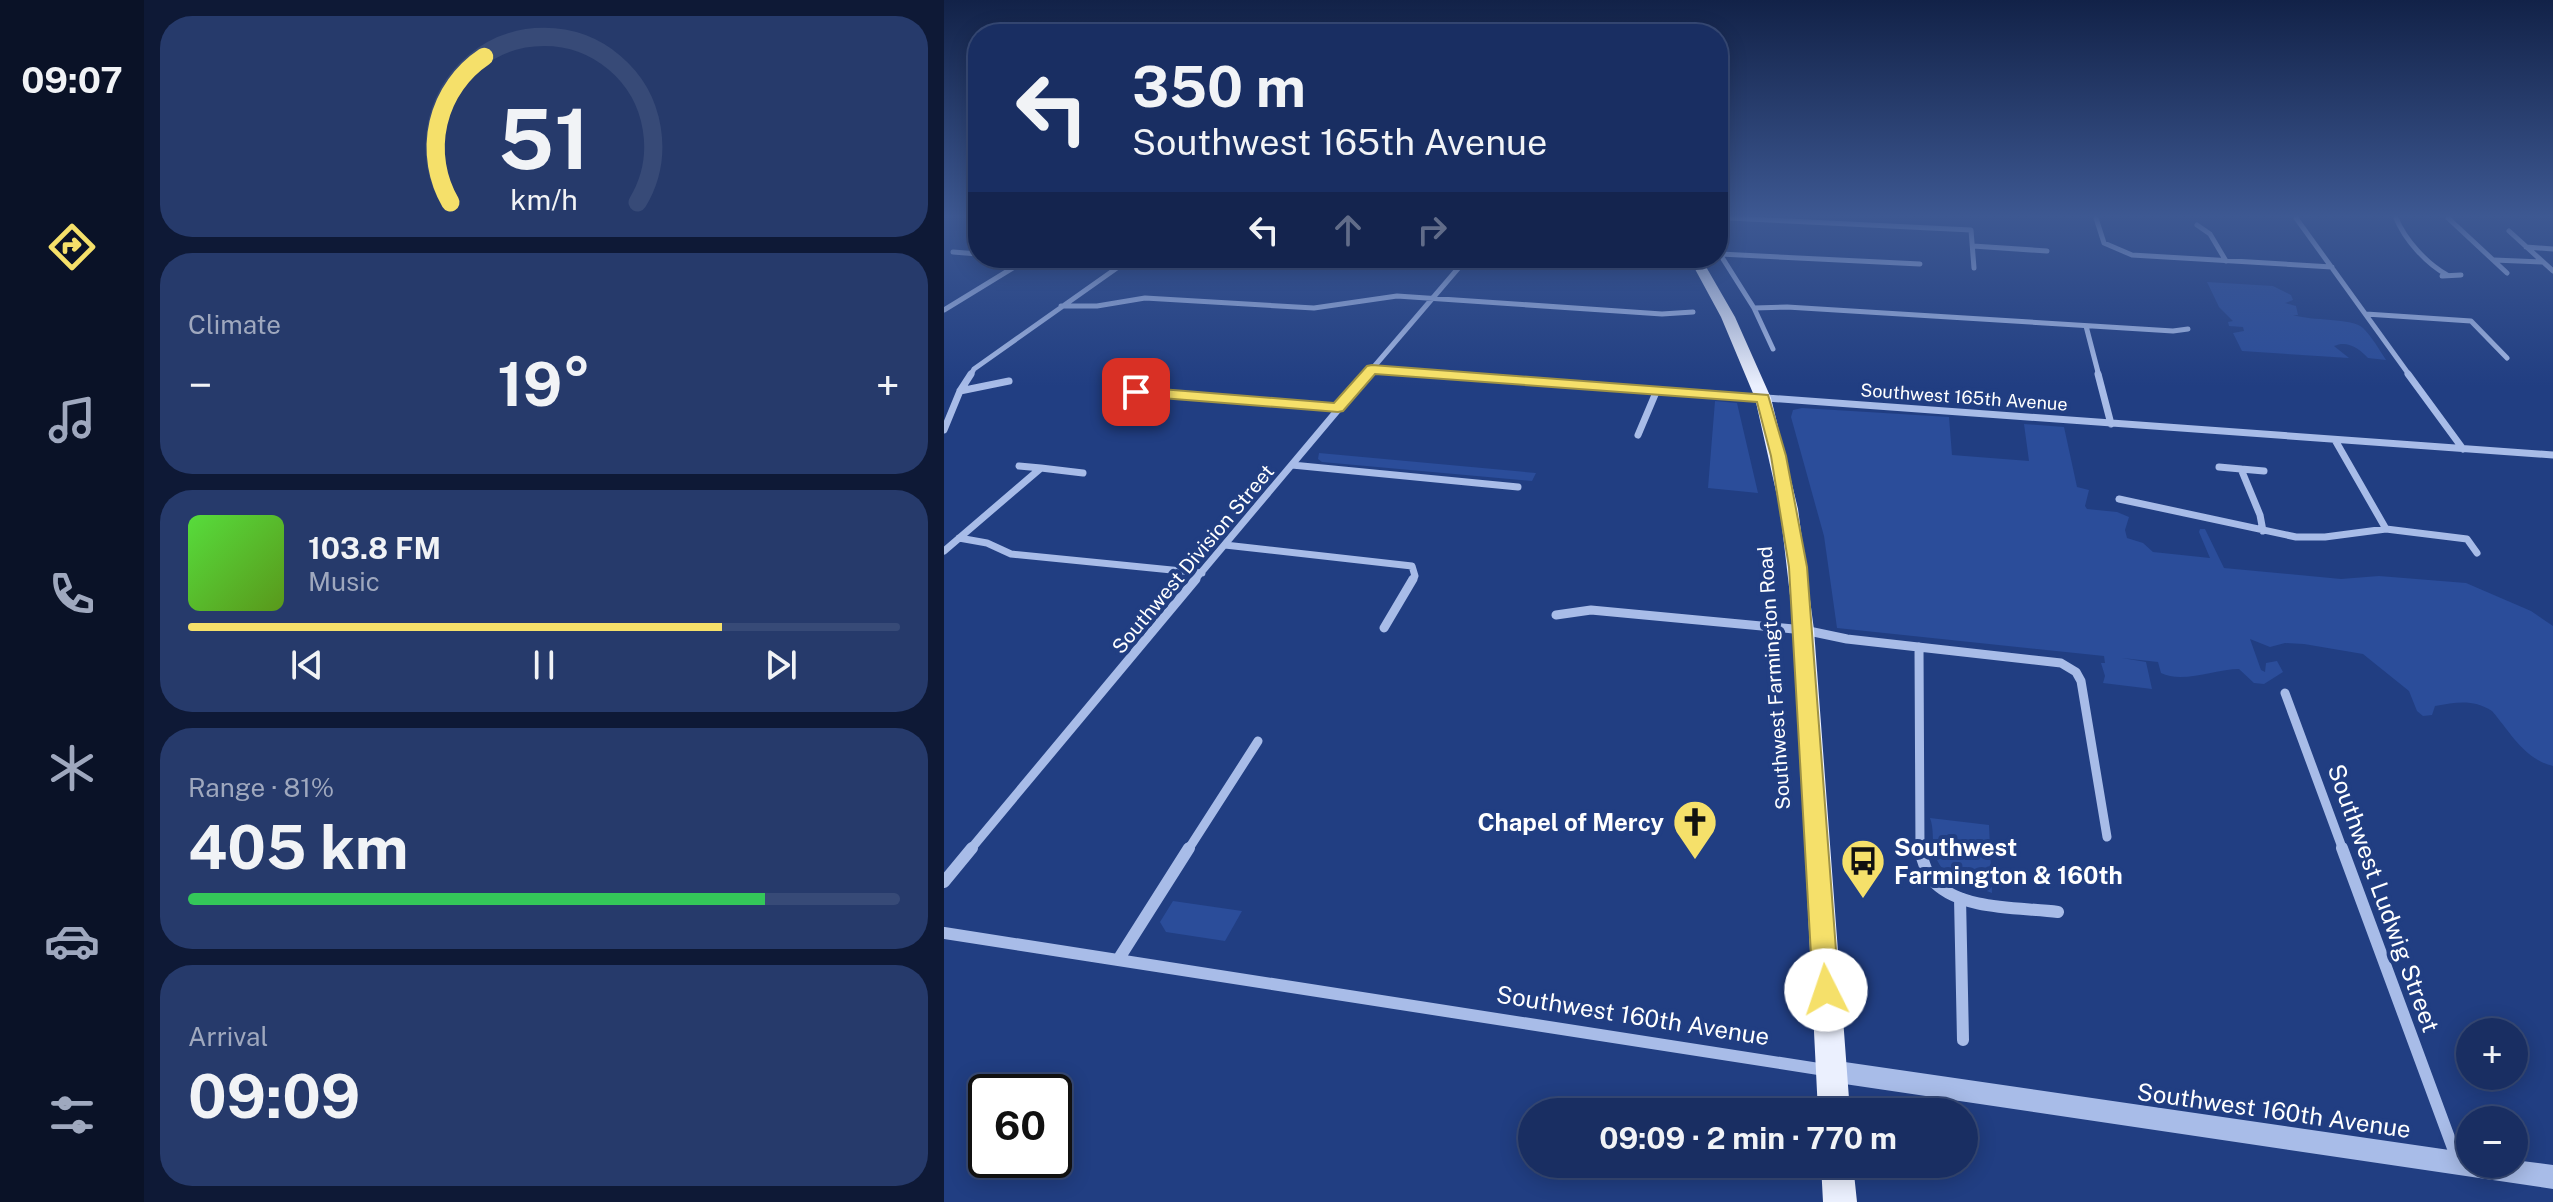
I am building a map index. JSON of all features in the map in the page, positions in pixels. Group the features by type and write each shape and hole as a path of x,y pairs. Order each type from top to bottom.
{"main road":[{"name":"Southwest Farmington Road","path":"1704,274 1728,317 1763,398 1789,509 1804,630 1833,1098"},
{"path":"1838,1178 1840,1202"}],"street":[{"path":"945,309 1002,274"},
{"path":"944,430 960,391 983,361 1108,274"},
{"name":"Southwest Division Street","path":"944,882 1453,274"},
{"path":"1733,274 1754,308 1773,349"},
{"path":"2337,274 2463,449"},
{"path":"2439,277 2461,275"},
{"path":"1061,306 1097,306 1145,298 1314,308 1378,298 1432,298 1662,314 1693,312"},
{"path":"1754,308 1787,307 2086,326 2188,329"},
{"path":"2366,314 2471,321 2507,358"},
{"path":"2086,326 2111,424"},
{"name":"Southwest 165th Avenue","path":"1372,369 2553,455"},
{"path":"960,391 1009,381"},
{"path":"1638,435 1657,390"},
{"path":"1136,392 1338,408"},
{"path":"2335,440 2386,529"},
{"path":"1292,465 1518,487"},
{"path":"1019,466 1083,473"},
{"path":"2219,467 2264,471"},
{"path":"944,551 1041,468"},
{"path":"2241,469 2260,515 2263,531"},
{"path":"2119,499 2296,537 2325,537 2386,529 2467,539"},
{"path":"2468,527 2467,539 2477,553"},
{"path":"959,538 987,543 1011,554 1202,573"},
{"path":"1225,545 1413,567 1413,581 1384,628"},
{"path":"1556,615 1591,610 1804,630 1847,639 2050,659 2071,669 2081,681 2107,837"},
{"path":"1919,647 1919,848 1933,881 1960,898 2058,912"},
{"name":"Southwest Ludwig Street","path":"2285,693 2456,1155"},
{"path":"1118,960 1258,741"},
{"path":"1960,898 1963,1040"},
{"name":"Southwest 160th Avenue","path":"944,933 1831,1071 2456,1163"},
{"name":"Southwest 160th Avenue","path":"2528,1173 2553,1177"}],"shaded area":[{"path":"2207,282 2273,286 2291,295 2293,300 2285,303 2296,306 2298,315 2293,315 2350,323 2363,328 2386,360 2368,358 2357,348 2344,344 2334,346 2349,358 2242,351 2233,333 2244,331 2243,327 2229,326 2228,322 2233,321 2219,307"},
{"path":"1715,401 1737,403 1758,493 1708,488"},
{"path":"1802,408 1949,417 1952,455 2029,461 2024,424 2064,427 2077,487 2089,490 2087,509 2117,512 2129,517 2125,530 2127,538 2143,543 2153,552 2210,558 2199,532 2205,529 2224,568 2341,579 2379,576 2466,583 2531,611 2553,626 2553,766 2534,758 2485,707 2465,702 2451,703 2435,706 2432,715 2423,716 2417,711 2409,691 2363,654 2304,644 2285,643 2270,647 2250,639 2261,670 2265,672 2266,663 2277,661 2283,672 2264,684 2254,683 2239,669 2179,677 2161,673 2158,662 2122,658 2146,662 2152,689 2103,683 2105,676 2101,663 2105,663 2104,656 1837,628 1824,536 1791,417 1793,410"},
{"path":"1319,453 1536,473 1532,481 1322,462 1318,459"},
{"path":"1930,818 1989,825 1992,893 1965,884 1942,869 1934,850"},
{"path":"1173,901 1242,911 1225,941 1166,932 1160,922"}],"place":[{"name":"Chapel of Mercy","path":"1695,861"},
{"name":"Southwest Farmington & 160th","path":"1863,900"}],"route":[{"path":"1136,392 1338,408 1372,369 1763,398 1789,509 1798,567 1812,741 1826,990"}]}
